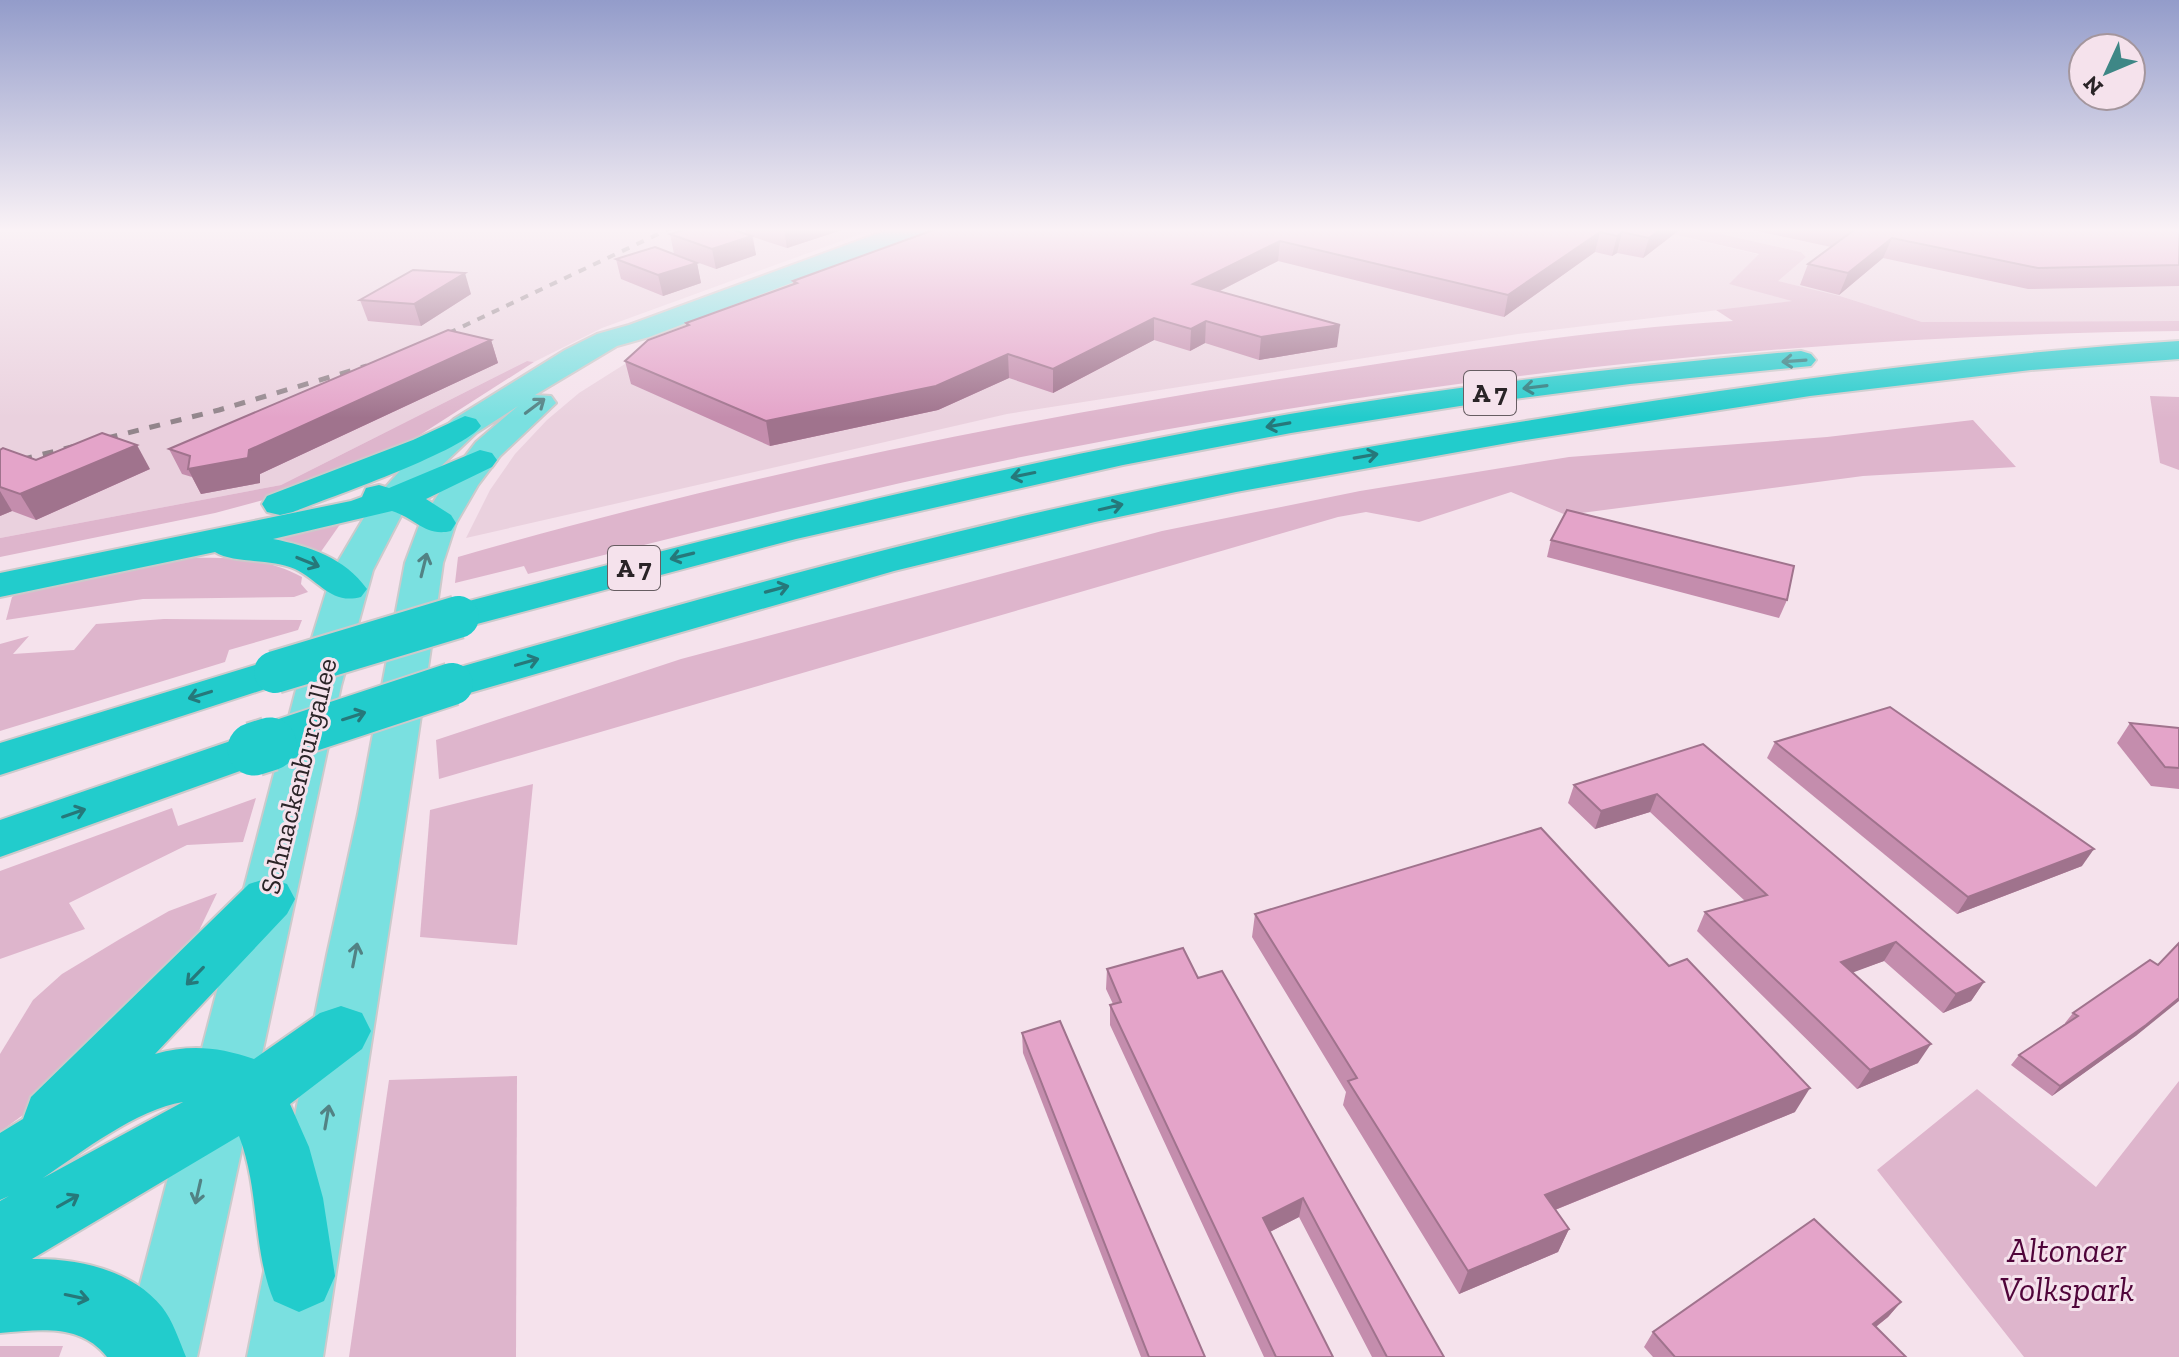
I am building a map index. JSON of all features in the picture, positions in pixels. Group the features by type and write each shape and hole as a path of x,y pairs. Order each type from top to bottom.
{"highway":[{"name":"A 7","path":"0,759 275,672 624,571 951,490 1145,449 1446,398 1664,372 2082,340 2179,337"},
{"name":"A 7","path":"0,839 254,749 452,684 769,591 1027,526 1250,477 1584,421 1938,369 2179,350"},
{"path":"1584,421 1848,394 2179,376"},
{"path":"280,504 425,447 465,426"},
{"path":"0,585 360,510 416,511 480,460"},
{"path":"0,567 280,504 357,494 416,511"},
{"path":"148,554 218,547 272,550 329,571 347,589"},
{"path":"0,1167 77,1097 268,899"},
{"path":"0,1239 341,1031"},
{"path":"0,1167 155,1081 194,1074 230,1097 277,1152 288,1183 299,1276"},
{"path":"0,1297 60,1293 90,1299 121,1315 133,1326 148,1357"}],"main road":[{"name":"Schnackenburgallee","path":"285,1357 341,1031 383,814 419,590 416,511 425,463 465,426 575,356 607,340 639,331 740,291"},
{"name":"Schnackenburgallee","path":"159,1357 230,1097 268,899 319,686 347,589 373,531 416,511 480,460 524,414 624,346 639,331"}],"shaded area":[{"path":"0,291 703,291 602,328 534,362 527,361 281,485 0,538"},
{"path":"817,291 1758,291 1795,301 1518,334 1007,414 466,538 490,490 515,454 547,420 579,393 655,345 769,295"},
{"path":"1820,291 2179,291 2179,321 1922,322"}],"green space":[{"path":"1756,291 1821,291 1922,322 2179,321 2179,331 2037,334 1754,351 1472,382 1332,402 986,464 528,574 524,566 455,583 458,557 672,500 888,450 1106,408 1427,356 1580,335 1733,321 1716,310 1792,301"},
{"path":"527,361 534,362 395,451 286,494 215,513 0,557 0,538 281,485"},
{"path":"2150,396 2179,397 2179,470 2160,463"},
{"path":"1973,420 2016,467 1863,476 1566,515 1511,492 1419,522 1366,512 1338,517 439,779 436,740 681,659 1162,531 1360,491 1569,457 1827,437"},
{"path":"341,523 320,553 255,539"},
{"path":"192,558 235,559 276,566 302,577 301,584 308,592 294,597 143,599 6,620 12,597 21,591"},
{"path":"164,619 302,620 298,630 229,650 225,662 0,731 0,644 29,636 13,654 74,650 96,624"},
{"path":"533,784 517,945 420,937 430,810"},
{"path":"256,798 243,842 187,845 69,903 85,929 0,959 0,871 172,808 178,826"},
{"path":"217,893 196,937 85,1069 0,1132 0,1054 33,1000 62,974 120,939 169,911"},
{"path":"517,1076 516,1357 349,1357 389,1080"},
{"name":"Altonaer Volkspark","path":"2179,1081 2179,1357 2024,1357 1877,1170 1977,1089 2096,1187"},
{"path":"0,1346 63,1346 59,1357 0,1357"}],"building":[{"path":"375,291 435,291 414,304 360,300"},
{"path":"774,291 1219,291 1340,325 1261,337 1206,321 1191,329 1154,318 1053,369 1008,354 936,386 766,421 625,361 648,340 689,325 686,323"},
{"path":"448,330 491,340 249,450 248,458 188,469 190,456 169,449"},
{"path":"102,433 137,445 20,494 0,487 0,450 3,448 36,460"},
{"path":"1567,510 1794,566 1787,600 1551,540"},
{"path":"1890,707 2094,849 1968,897 1775,742"},
{"path":"2130,723 2179,728 2179,768 2165,767"},
{"path":"1703,744 1984,982 1956,994 1896,942 1841,962 1931,1044 1870,1070 1705,912 1767,895 1657,794 1601,811 1574,785"},
{"path":"1541,828 1669,966 1687,959 1810,1088 1545,1195 1569,1229 1468,1271 1348,1081 1357,1078 1255,914"},
{"path":"2179,943 2179,998 2060,1086 2019,1055 2078,1016 2073,1013 2150,960 2158,965"},
{"path":"1183,948 1198,978 1222,971 1444,1357 1387,1357 1303,1198 1263,1218 1333,1357 1276,1357 1110,1005 1121,1002 1107,969"},
{"path":"1060,1021 1205,1357 1149,1357 1022,1033"},
{"path":"1814,1219 1901,1302 1873,1324 1906,1357 1675,1357 1653,1332"}],"railway":[{"path":"434,340 537,291"},
{"path":"0,465 219,410 367,366"}]}
